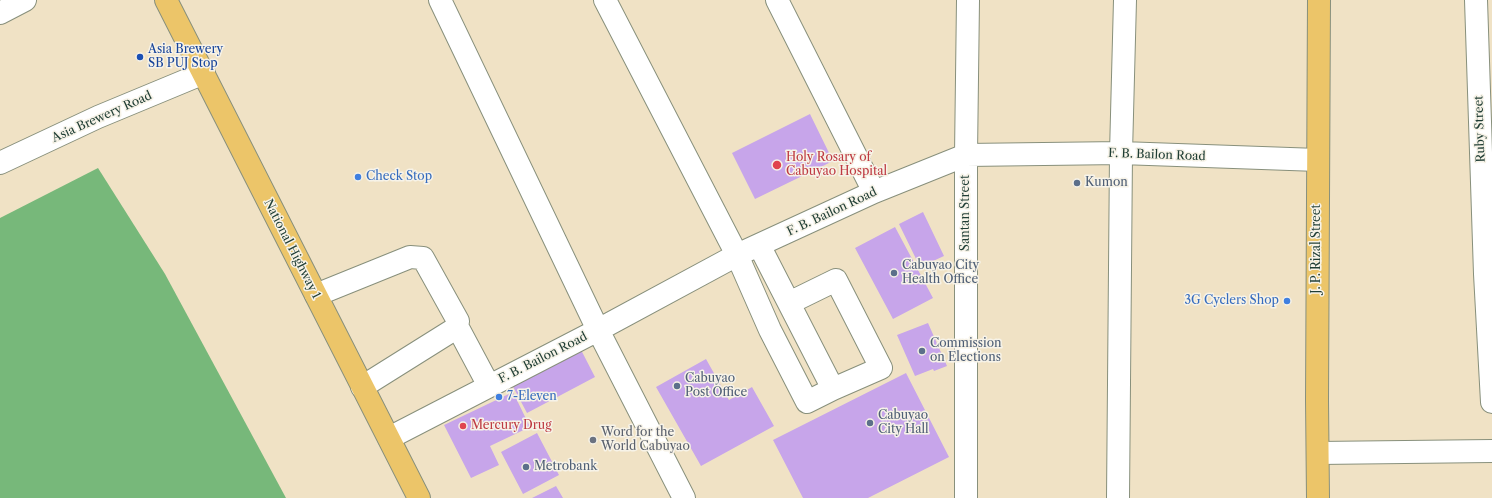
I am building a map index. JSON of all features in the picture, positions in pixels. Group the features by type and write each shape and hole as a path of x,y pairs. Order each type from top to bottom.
{"main road":[{"name":"National Highway 1","path":"166,0 419,498"},
{"name":"J. P. Rizal Street","path":"1318,498 1319,0"}],"street":[{"path":"0,13 25,0"},
{"path":"440,0 598,330 684,498"},
{"path":"605,0 737,255 770,330 807,402 834,388 881,368 836,280 789,303"},
{"path":"777,0 874,192"},
{"name":"Santan Street","path":"966,498 966,156 968,0"},
{"path":"1118,498 1124,0"},
{"name":"Ruby Street","path":"1476,0 1492,402"},
{"name":"Asia Brewery Road","path":"0,163 98,117 204,73"},
{"name":"F. B. Bailon Road","path":"389,438 598,330 737,255 874,192 966,156 1121,153 1318,160"},
{"path":"758,245 834,388"},
{"path":"316,295 410,257 423,258 458,321 457,326 489,386"},
{"path":"362,387 457,326"},
{"path":"1318,453 1492,451"}],"green space":[{"path":"98,168 165,274 286,498 0,498 0,218"}],"building":[{"path":"810,114 833,161 755,199 732,153"},
{"path":"923,212 944,256 920,267 899,224"},
{"name":"Cabuyao City Health Office","path":"895,227 933,298 893,319 855,248"},
{"name":"Commission on Elections","path":"928,323 947,366 934,371 933,369 915,376 897,335"},
{"path":"579,346 595,377 527,413 510,381"},
{"path":"706,359 729,400 752,387 774,426 701,466 656,387"},
{"name":"Cabuyao City Hall","path":"906,373 949,457 868,498 803,498 773,440"},
{"path":"513,392 530,427 490,446 499,465 471,478 444,425"},
{"path":"537,433 559,475 523,494 501,452"},
{"path":"556,486 563,498 532,498"}],"place":[{"name":"Asia Brewery SB PUJ Stop","path":"140,57"},
{"name":"Holy Rosary of Cabuyao Hospital","path":"777,165"},
{"name":"Check Stop","path":"358,177"},
{"name":"Kumon","path":"1077,183"},
{"name":"Cabuyao City Health Office","path":"894,273"},
{"name":"3G Cyclers Shop","path":"1287,301"},
{"name":"Commission on Elections","path":"922,351"},
{"name":"Cabuyao Post Office","path":"677,386"},
{"name":"7-Eleven","path":"499,397"},
{"name":"Cabuyao City Hall","path":"870,423"},
{"name":"Mercury Drug","path":"463,426"},
{"name":"Word for the World Cabuyao","path":"593,440"},
{"name":"Metrobank","path":"526,467"}]}
